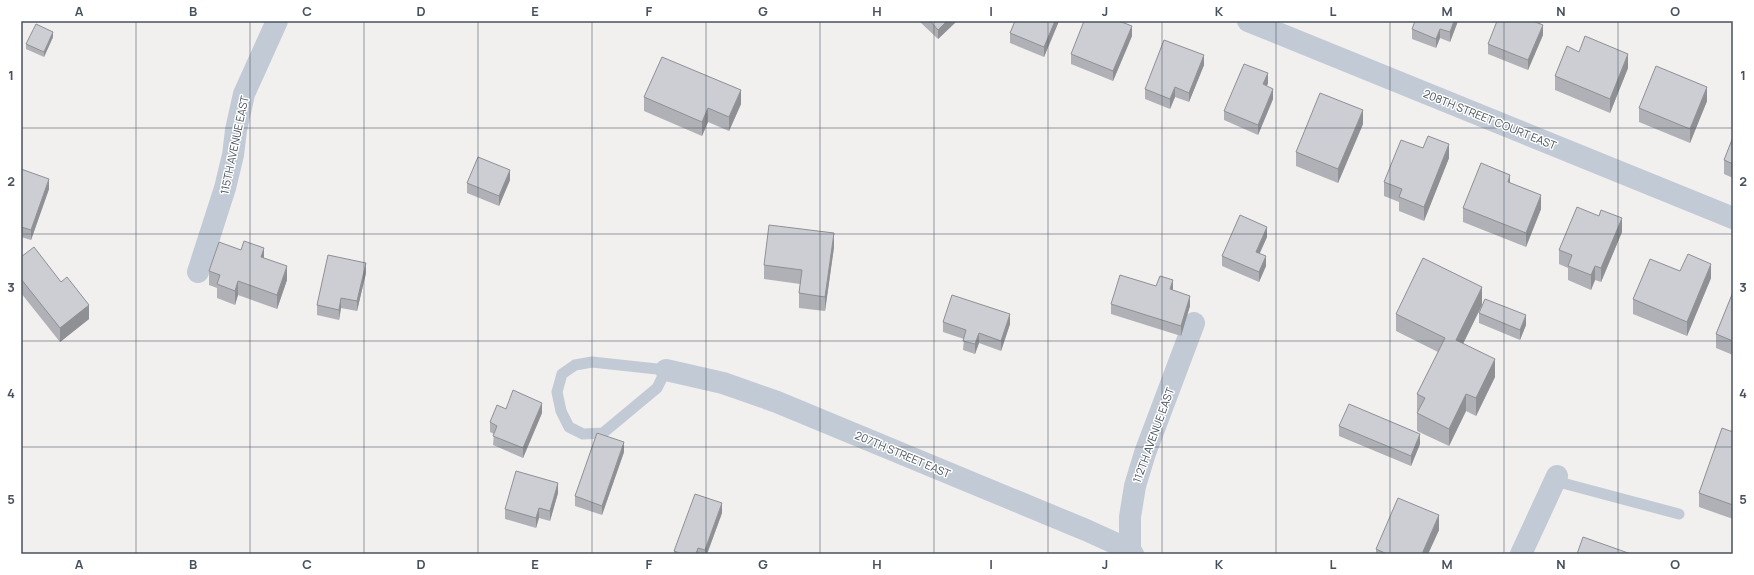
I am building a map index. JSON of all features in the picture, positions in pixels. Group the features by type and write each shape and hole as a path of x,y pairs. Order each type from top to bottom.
{"street":[{"name":"115TH AVENUE EAST","path":"198,272 227,182 234,155 236,130 244,94 277,21"},
{"name":"208TH STREET COURT EAST","path":"1248,21 1733,218"},
{"name":"112TH AVENUE EAST","path":"1132,552 1130,517 1135,486 1145,453 1194,323"},
{"name":"207TH STREET EAST","path":"666,370 723,383 777,402 1086,530 1132,552"},
{"path":"1521,554 1556,478"}],"lane":[{"path":"592,362 666,370 657,388 603,432 583,434 569,427 561,412 557,392 562,374 575,365 592,362"},
{"path":"1556,478 1679,514"}],"building":[{"path":"930,21 947,21 938,30"},
{"path":"1015,21 1055,21 1044,47 1010,33"},
{"path":"1084,21 1119,21 1132,26 1113,71 1071,54"},
{"path":"1415,21 1454,21 1450,32 1440,29 1436,39 1412,29"},
{"path":"1497,21 1533,21 1543,25 1528,60 1488,44"},
{"path":"36,24 53,32 44,52 26,44"},
{"path":"1585,36 1628,54 1610,99 1555,76 1567,46 1579,52"},
{"path":"1164,40 1204,55 1189,93 1175,87 1170,99 1145,89"},
{"path":"662,57 741,90 729,117 708,108 702,122 644,97"},
{"path":"1244,64 1268,73 1263,84 1273,89 1258,125 1224,111"},
{"path":"1656,66 1707,87 1690,129 1639,108"},
{"path":"1320,93 1363,110 1338,169 1296,152"},
{"path":"1428,136 1449,144 1424,207 1399,197 1402,189 1384,182 1401,140 1423,148"},
{"path":"1733,137 1733,164 1724,160"},
{"path":"478,157 510,170 499,196 467,183"},
{"path":"1481,163 1510,175 1508,182 1541,195 1526,233 1463,208"},
{"path":"21,169 49,179 31,230 21,227"},
{"path":"1577,207 1599,216 1601,210 1622,218 1601,268 1595,266 1591,275 1568,266 1572,255 1559,250"},
{"path":"1240,215 1267,227 1256,252 1266,256 1259,272 1222,256"},
{"path":"769,225 834,233 825,297 799,293 802,270 764,265"},
{"path":"244,241 264,248 261,257 287,266 277,295 238,281 235,291 217,284 220,275 209,271 219,242 241,250"},
{"path":"34,247 61,282 67,277 89,305 60,328 21,279 21,257"},
{"path":"1688,254 1711,264 1687,322 1633,299 1650,259 1680,271"},
{"path":"328,255 366,263 357,301 341,298 339,310 317,305"},
{"path":"1423,258 1482,287 1456,340 1495,359 1476,398 1466,394 1449,429 1417,413 1425,398 1417,394 1445,338 1396,314"},
{"path":"1120,275 1156,286 1160,276 1173,280 1170,289 1190,296 1181,326 1111,304"},
{"path":"1733,292 1733,341 1716,334"},
{"path":"952,295 1010,314 1001,341 979,333 975,344 963,341 966,330 943,322"},
{"path":"1485,299 1526,315 1520,330 1479,313"},
{"path":"513,390 542,403 523,448 493,436 497,426 490,422 497,405 506,409"},
{"path":"1349,404 1420,434 1411,456 1339,426"},
{"path":"1722,428 1733,432 1733,505 1699,493"},
{"path":"597,433 624,442 602,506 575,496"},
{"path":"516,471 558,483 550,511 539,508 536,518 505,509"},
{"path":"695,494 722,503 705,550 698,548 696,554 682,554 674,551"},
{"path":"1398,498 1439,515 1422,554 1387,554 1376,549"},
{"path":"1583,537 1631,554 1577,554"}]}
